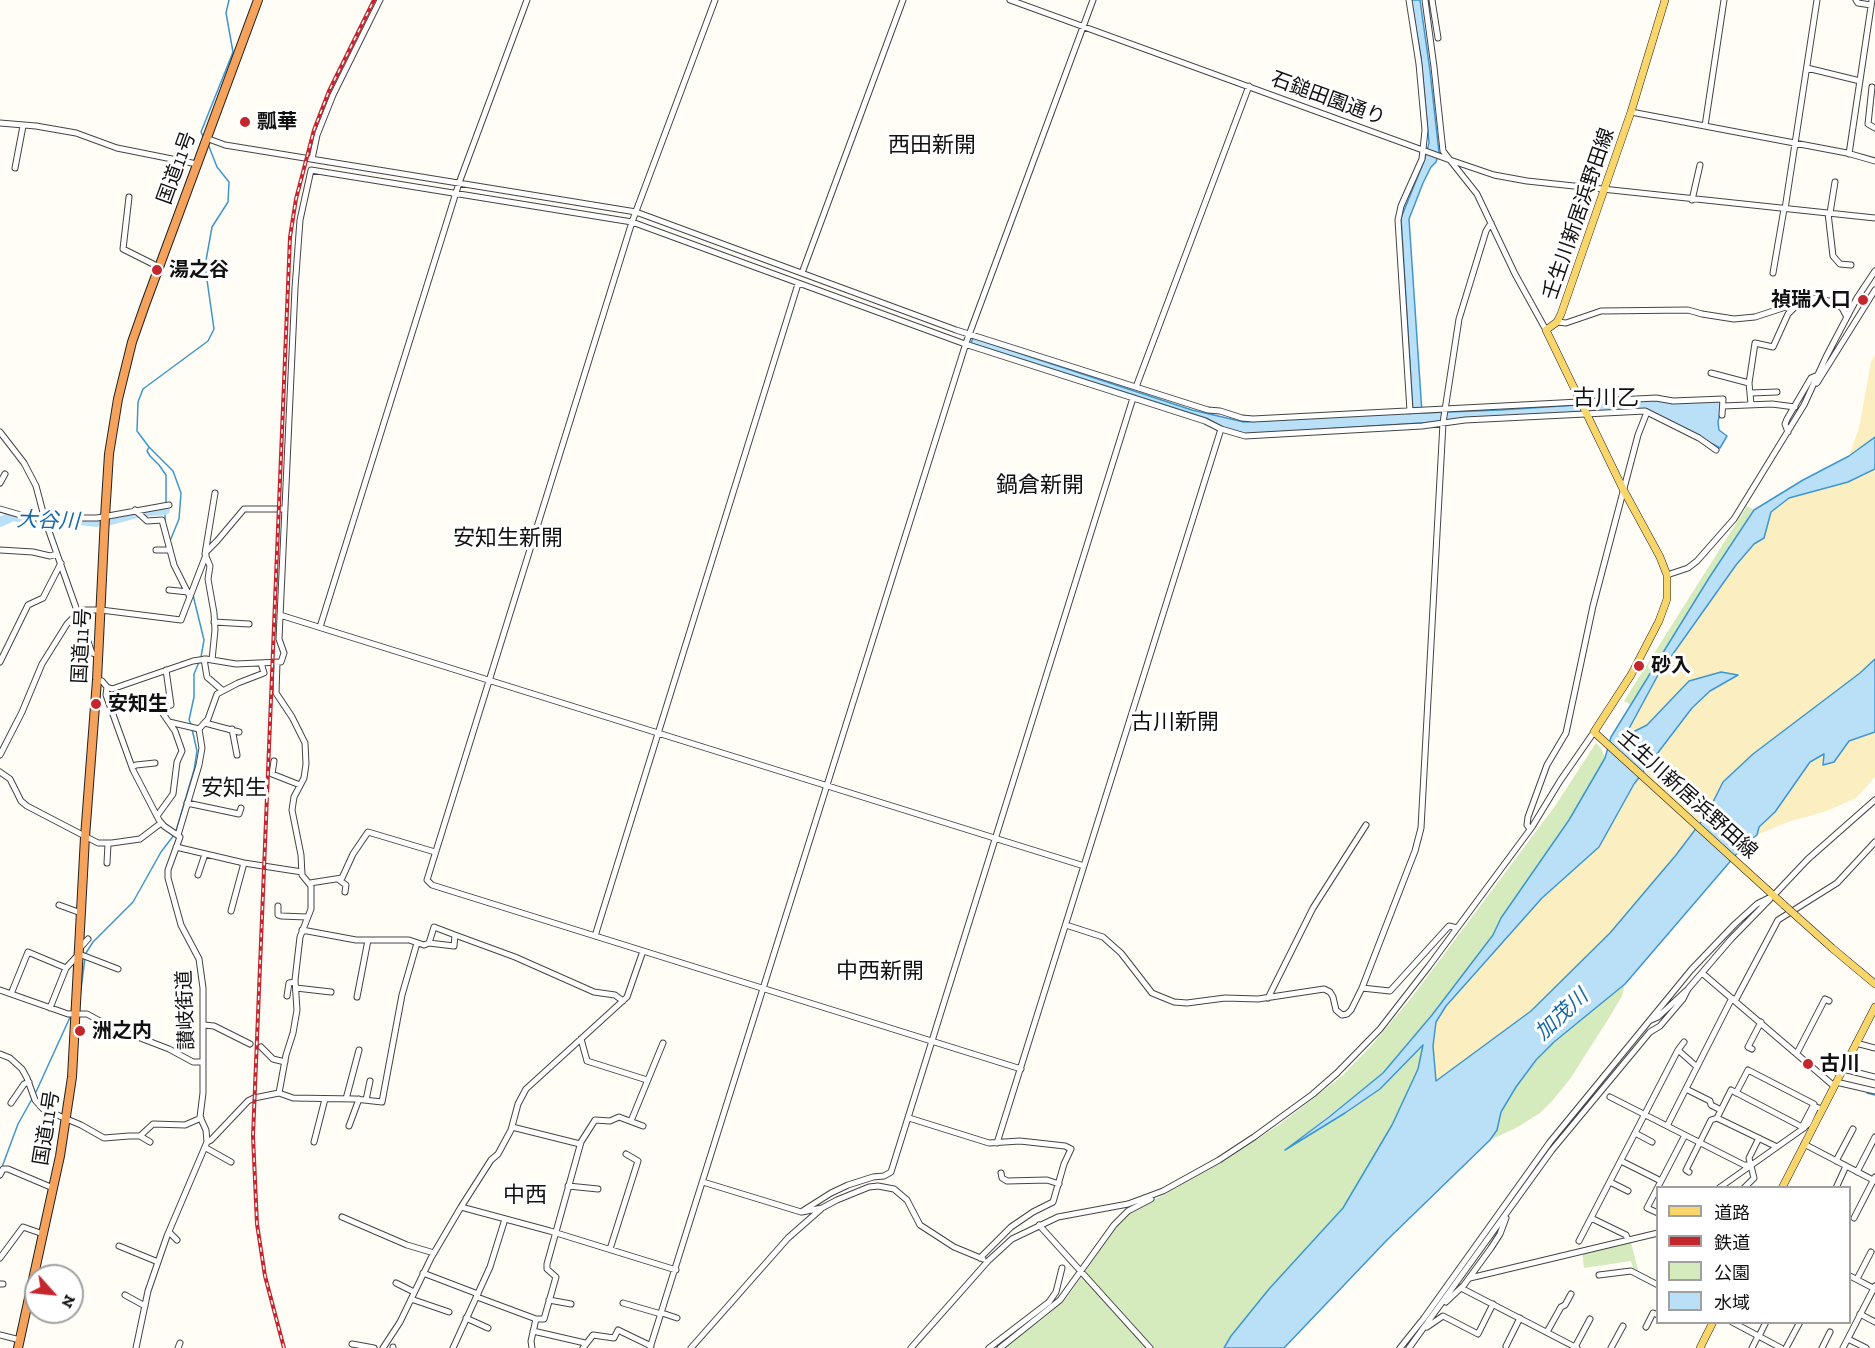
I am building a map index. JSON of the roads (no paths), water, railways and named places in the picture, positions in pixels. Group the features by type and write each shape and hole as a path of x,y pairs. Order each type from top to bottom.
{"highway":[{"name":"国道11号","path":"19,1344 67,1120 72,1077 109,454 121,383 132,342 258,0"}],"main road":[{"name":"壬生川新居浜野田線","path":"1665,0 1631,112 1561,314 1557,322 1546,330 1623,489 1660,556 1667,575 1667,599 1659,621 1596,735 1771,894 1875,984"},
{"path":"1783,1186 1875,1007"},
{"path":"1700,1348 1712,1324"}],"street":[{"path":"312,159 317,135 333,95 380,0"},
{"path":"320,627 458,188 527,0"},
{"path":"715,0 632,222 427,880 432,885 1021,1069"},
{"path":"802,273 903,0"},
{"name":"石鎚田園通り","path":"1011,0 1450,160 1510,178 1692,200 1875,218"},
{"path":"533,1331 584,1346 593,1335 614,1338 618,1330 650,1347 965,344 1093,0"},
{"path":"1409,0 1424,118 1422,159 1401,206 1398,220 1410,411"},
{"path":"1425,0 1443,151 1477,194 1515,274 1546,330"},
{"path":"1432,0 1438,38"},
{"path":"1704,126 1724,0"},
{"path":"1773,273 1796,143 1816,0"},
{"path":"1849,154 1872,19 1871,2 1858,3 1856,0"},
{"path":"1807,68 1873,87 1868,124 1875,128"},
{"path":"1136,387 1249,87"},
{"path":"1631,112 1796,143 1875,161"},
{"path":"0,123 76,133 117,148 196,164"},
{"path":"15,168 23,126"},
{"path":"206,138 225,145 312,159 632,222 965,344 1245,436 1466,420 1647,412 1700,438 1716,450"},
{"path":"1692,200 1700,165"},
{"path":"97,681 102,681 112,689 204,659 236,664 281,662 284,653 279,639 298,248 304,197 311,170 635,213 969,334 1208,410 1253,419 1656,398 1672,401 1723,399 1722,415"},
{"path":"1834,182 1829,213 1833,256 1840,264 1851,265"},
{"path":"129,197 123,249 159,267"},
{"path":"1066,924 1103,937 1121,953 1152,993 1167,1000 1186,1003 1225,998 1268,998 1324,989 1330,992 1336,1010 1342,1015 1351,1010 1362,988 1415,851 1421,828 1443,422 1459,319 1486,231 1491,224"},
{"path":"1813,388 1847,317 1875,271"},
{"path":"595,936 798,284"},
{"path":"1667,575 1697,561 1725,530 1875,290"},
{"path":"1557,322 1566,323 1601,311 1688,310 1702,314 1742,318 1767,315 1813,298 1834,302 1842,308 1847,317"},
{"path":"1751,404 1749,383 1755,343 1773,347 1788,314 1799,303"},
{"path":"1711,373 1749,383"},
{"path":"1788,432 1785,424 1811,378 1818,375"},
{"path":"1751,393 1777,392"},
{"path":"801,1212 831,1192 867,1179 888,1175 892,1167 1132,398"},
{"path":"1724,406 1751,404 1795,406"},
{"path":"1530,829 1527,825 1528,817 1544,775 1566,733 1593,606 1638,435 1647,412"},
{"path":"997,1143 1221,429"},
{"path":"0,432 15,450 31,476 92,653 98,655"},
{"path":"0,483 5,474"},
{"path":"0,755 22,712 42,664 68,624 83,608 179,620 183,617 189,595 206,554 215,493"},
{"path":"0,509 46,521 105,517 169,505"},
{"path":"206,554 244,509 285,509"},
{"path":"135,510 147,521 162,520 177,573 189,595"},
{"path":"0,550 33,552 50,556 57,554"},
{"path":"156,550 169,550"},
{"path":"206,554 210,566 208,579 214,622 212,660"},
{"path":"0,662 28,605 43,598 61,563"},
{"path":"169,590 189,595"},
{"path":"280,615 1084,866"},
{"path":"214,622 249,624"},
{"path":"204,659 207,677 222,690"},
{"path":"169,722 199,729 205,723 217,694 264,673 261,663"},
{"path":"277,663 276,693 292,717 304,743 306,769 292,803 292,810 304,879 310,883 342,878 353,854 368,832 435,852"},
{"path":"157,816 173,794 177,762 182,751 175,730 159,708 171,705 166,670"},
{"path":"107,687 106,695 132,767 161,823 178,835"},
{"path":"205,723 236,730 237,755"},
{"name":"讃岐街道","path":"199,729 202,748 200,765 178,835 180,837 168,870 168,878 181,924 201,966 204,1025 201,1118 206,1130 206,1145"},
{"path":"1000,1348 1060,1300 1114,1225 1128,1211 1143,1205 1157,1194 1219,1160 1254,1137 1313,1094 1380,1029 1530,829 1560,781 1596,735"},
{"path":"273,761 272,774 300,785"},
{"path":"132,767 155,763"},
{"path":"0,772 10,779 21,801 27,806 98,843 108,844 140,839 161,823"},
{"path":"1649,1021 1659,1017 1688,988 1771,894 1875,800"},
{"path":"187,803 239,814 241,808"},
{"path":"1268,998 1313,908 1366,825"},
{"path":"1667,1126 1778,920 1837,883 1875,842"},
{"path":"107,863 108,844"},
{"path":"176,847 244,863 302,872"},
{"path":"198,875 205,854"},
{"path":"231,911 244,863"},
{"path":"339,880 346,885 345,892"},
{"path":"279,1093 297,1010 296,985 302,930 311,909 310,883"},
{"path":"1400,1348 1550,1143 1649,1021 1691,970 1735,924 1771,894"},
{"path":"59,905 81,913"},
{"path":"278,906 278,915 307,917"},
{"path":"1362,988 1390,991 1449,926 1457,928"},
{"path":"429,943 434,927 515,957 594,992 615,995 623,1001"},
{"path":"302,930 350,939 409,940 424,945 429,943 454,946 455,935"},
{"path":"50,1008 66,969 88,939"},
{"path":"357,997 368,939"},
{"path":"136,1348 145,1306 168,1232 206,1145 250,1099 279,1093 293,1098 382,1102 402,995 417,943"},
{"path":"390,1347 434,1253 490,1160 498,1154 512,1127 518,1104 526,1089 627,997 643,951"},
{"path":"11,994 28,952 66,969"},
{"path":"79,952 118,969"},
{"path":"1702,973 1835,1084 1875,1091"},
{"path":"287,996 289,983 331,992"},
{"path":"1409,1348 1552,1150 1650,1032 1668,1017 1683,999 1688,988"},
{"path":"0,990 68,1014 87,1014 110,1026 170,1049 193,1062 203,1062"},
{"path":"1797,1053 1825,999 1829,1001"},
{"path":"1752,1049 1748,1047 1761,1022"},
{"path":"204,1025 214,1026 250,1044"},
{"path":"581,1040 587,1061 647,1080"},
{"path":"1579,1241 1684,1042"},
{"path":"631,1122 663,1043"},
{"path":"1856,1043 1875,1048"},
{"path":"261,1047 273,1059 285,1062"},
{"path":"345,1099 359,1050"},
{"path":"1678,1050 1697,1067"},
{"path":"0,1054 17,1064 29,1082 38,1104 52,1114 81,1125 104,1138 140,1136 150,1142"},
{"path":"1843,1069 1875,1077"},
{"path":"1736,1093 1748,1070 1757,1074 1814,1104 1803,1127"},
{"path":"349,1126 370,1081"},
{"path":"11,1102 24,1084 29,1082"},
{"path":"1686,1089 1710,1101 1711,1105 1721,1110"},
{"path":"1717,1118 1731,1090 1803,1127"},
{"path":"1610,1097 1749,1166"},
{"path":"314,1142 325,1099"},
{"path":"1722,1186 1808,1124 1816,1107 1822,1110"},
{"path":"423,1273 536,1319 544,1319 556,1276 547,1269 547,1264 580,1144 595,1120 610,1121 619,1117 642,1126"},
{"path":"140,1136 156,1123 185,1125 201,1118"},
{"path":"909,1118 997,1143 1020,1141 1069,1148 1072,1151 1064,1164 1053,1203 1033,1212 1011,1227 980,1258"},
{"path":"1689,1172 1686,1170 1711,1120 1717,1118 1776,1147"},
{"path":"512,1127 580,1144"},
{"path":"1836,1161 1853,1129"},
{"path":"1635,1133 1652,1142"},
{"path":"1658,1186 1685,1135"},
{"path":"1857,1172 1875,1137"},
{"path":"1746,1186 1754,1178 1749,1166 1749,1158 1759,1138"},
{"path":"1804,1144 1874,1179 1854,1218"},
{"path":"206,1145 231,1162"},
{"path":"610,1249 638,1161 626,1154"},
{"path":"1621,1161 1661,1180"},
{"path":"1837,1186 1846,1166"},
{"path":"0,1175 3,1169 8,1169 53,1188"},
{"path":"1001,1173 1002,1178 1007,1181 1047,1180 1059,1184"},
{"path":"703,1182 805,1213 869,1187 894,1189 907,1200 920,1225 954,1247 988,1261"},
{"path":"1610,1182 1628,1191"},
{"path":"568,1186 598,1190"},
{"path":"1656,1190 1647,1208 1656,1212"},
{"path":"911,1348 988,1261 1012,1239 1058,1217 1128,1204 1157,1194"},
{"path":"461,1207 676,1270"},
{"path":"691,1348 788,1238 822,1208"},
{"path":"1441,1305 1470,1278 1500,1234 1507,1214"},
{"path":"342,1217 434,1253"},
{"path":"1591,1218 1628,1238"},
{"path":"453,1348 490,1267 505,1219"},
{"path":"1039,1225 1150,1348"},
{"path":"0,1258 23,1227 43,1234"},
{"path":"168,1232 177,1240"},
{"path":"1470,1278 1628,1238 1656,1233"},
{"path":"119,1246 158,1262"},
{"path":"1857,1280 1872,1252"},
{"path":"989,1348 1049,1302 1056,1292 1062,1268"},
{"path":"1599,1275 1631,1271 1656,1284"},
{"path":"1843,1348 1874,1290 1851,1277"},
{"path":"396,1283 414,1292"},
{"path":"1461,1288 1576,1347 1590,1319"},
{"path":"1547,1332 1571,1294"},
{"path":"125,1295 145,1306"},
{"path":"411,1299 449,1312"},
{"path":"549,1300 571,1304"},
{"path":"623,1303 677,1318"},
{"path":"1425,1328 1443,1316 1478,1334 1493,1304"},
{"path":"1646,1328 1653,1313 1656,1315"},
{"path":"1860,1314 1875,1322"},
{"path":"466,1318 488,1328"},
{"path":"1506,1346 1520,1318"},
{"path":"532,1348 531,1341 536,1319"},
{"path":"132,1321 140,1325"},
{"path":"1734,1324 1781,1348"},
{"path":"1752,1348 1765,1324"},
{"path":"1786,1348 1799,1324"},
{"path":"1611,1348 1623,1326"},
{"path":"1822,1348 1830,1332"},
{"path":"0,1335 19,1344"},
{"path":"1848,1339 1866,1348"},
{"path":"352,1344 374,1348"}],"water":[{"path":"1411,0 1420,0 1439,153 1423,183 1409,219 1422,413 1655,400 1719,401 1722,403 1718,422 1719,430 1727,436 1720,448 1646,409 1244,434 1222,427 1206,418 971,343 973,338 1192,410 1244,422 1413,412 1401,218 1429,143 1421,57"},
{"name":"加茂川","path":"1875,437 1875,469 1848,482 1789,498 1771,512 1764,538 1754,544 1736,565 1658,675 1625,736 1647,725 1689,681 1721,672 1738,675 1710,691 1692,708 1634,784 1599,847 1542,898 1446,1006 1436,1022 1433,1046 1436,1081 1531,1011 1610,933 1676,855 1707,814 1723,782 1753,754 1860,673 1875,659 1875,732 1849,741 1834,762 1823,765 1824,754 1810,762 1775,812 1759,827 1757,835 1746,843 1625,984 1554,1042 1536,1060 1501,1112 1497,1130 1490,1140 1387,1240 1284,1348 1224,1348 1269,1289 1343,1208 1392,1125 1418,1069 1423,1045 1380,1089 1285,1150 1383,1073 1432,1015 1493,935 1501,918 1569,820 1605,758 1611,737 1709,578 1754,510 1803,480 1849,456"}],"waterway":[{"path":"204,138 201,132 233,52 226,13 229,0"},
{"path":"166,502 166,475 150,456 147,451 149,447 137,431 138,402 143,389 208,341 214,329 205,266 212,227 228,202 229,182 217,167 208,144"},
{"path":"149,447 173,471 181,493 179,519 170,541"},
{"name":"大谷川","path":"165,507 165,520"},
{"name":"大谷川","path":"107,521 141,512 165,510"},
{"name":"大谷川","path":"0,522 13,516 38,522 81,520 96,522"},
{"path":"193,595 204,640 201,657"},
{"path":"191,724 189,720 194,697 194,674 199,662"},
{"path":"176,831 194,770 197,751 192,729"},
{"path":"86,953 93,942 133,902 161,852 174,835"},
{"path":"80,997 85,958"},
{"path":"36,1092 71,1015"},
{"path":"1867,1093 1875,1095"},
{"path":"0,1168 18,1124 32,1099"}],"railway":[{"path":"284,1348 265,1276 257,1224 253,1136 290,237 296,199 314,130 329,91 374,0"}],"place":[{"name":"瓢華","path":"245,122"},
{"name":"湯之谷","path":"157,270"},
{"name":"禎瑞入口","path":"1863,300"},
{"name":"砂入","path":"1639,666"},
{"name":"安知生","path":"96,704"},
{"name":"洲之内","path":"80,1031"},
{"name":"古川","path":"1808,1064"}],"district":[{"name":"西田新開","path":"932,146"},
{"name":"古川乙","path":"1606,399"},
{"name":"鍋倉新開","path":"1040,486"},
{"name":"安知生新開","path":"508,539"},
{"name":"古川新開","path":"1175,723"},
{"name":"安知生","path":"234,789"},
{"name":"中西新開","path":"880,972"},
{"name":"中西","path":"525,1196"}]}
